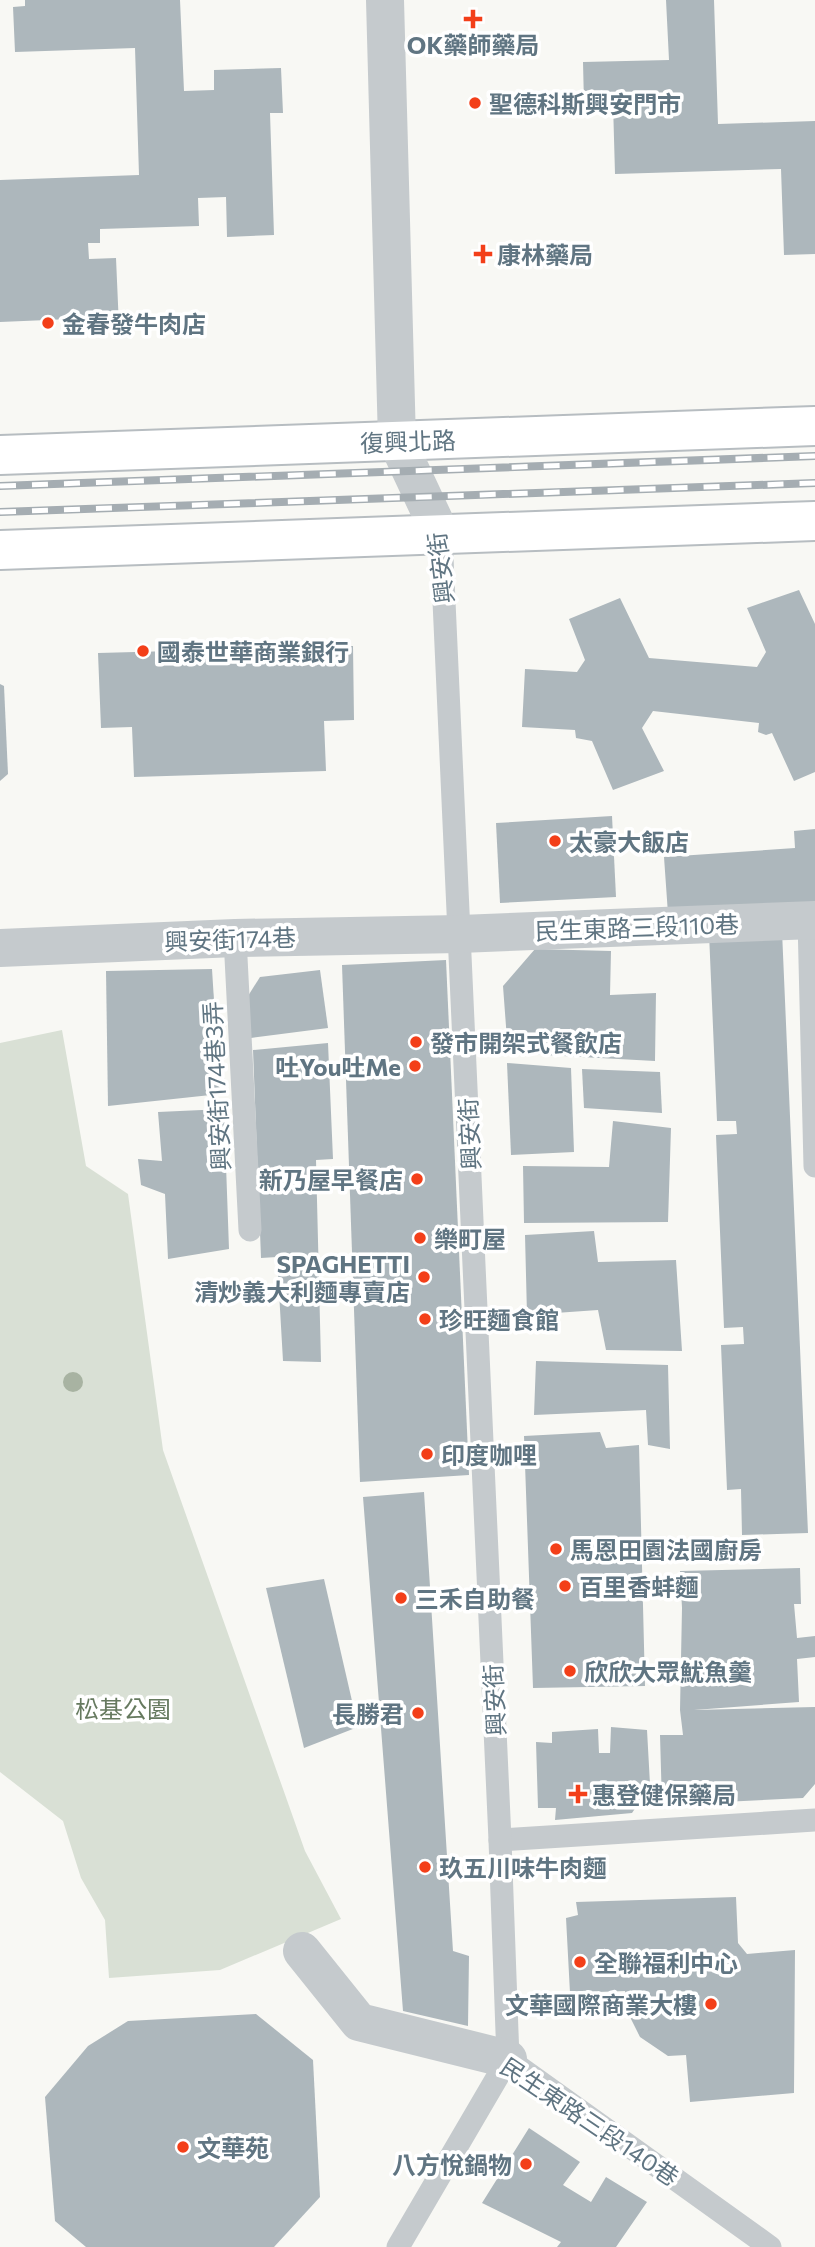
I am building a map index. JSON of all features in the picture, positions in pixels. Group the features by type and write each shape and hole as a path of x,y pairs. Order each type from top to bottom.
{"main road":[{"name":"復興北路","path":"0,456 815,426"},
{"path":"0,550 815,521"}],"street":[{"name":"興安街","path":"385,0 397,441 441,535"},
{"name":"民生東路三段110巷","path":"460,934 812,920"},
{"name":"興安街174巷","path":"0,948 235,938 460,934"},
{"name":"民生東路三段140巷","path":"302,1951 359,2022 508,2060"}],"lane":[{"name":"興安街","path":"441,535 508,2060"},
{"path":"812,920 815,1166"},
{"name":"興安街174巷3弄","path":"235,938 250,1230"},
{"path":"500,1840 815,1820"},
{"path":"398,2247 508,2060"},
{"name":"民生東路三段140巷","path":"508,2060 770,2247"}],"green space":[{"name":"松基公園","path":"62,1030 86,1166 128,1194 163,1450 305,1851 341,1919 220,1970 109,1978 105,1920 81,1878 63,1821 0,1772 0,1043"}],"building":[{"path":"25,0 180,0 184,91 214,90 214,70 281,68 283,113 270,113 274,235 227,237 226,197 198,198 199,226 100,229 100,243 88,243 89,259 116,258 119,327 71,328 71,319 0,322 0,180 139,175 135,48 15,52 13,7 25,6"},
{"path":"666,0 714,0 718,124 815,121 815,254 784,255 781,169 615,174 613,103 584,104 583,62 669,60"},
{"path":"799,590 815,624 815,772 794,781 772,733 766,735 758,732 759,723 653,711 642,728 664,771 613,790 592,741 576,738 575,730 522,727 525,669 577,672 585,660 569,619 620,598 649,658 757,667 766,652 747,608"},
{"path":"353,646 354,720 324,721 326,771 134,777 132,727 101,728 98,653"},
{"path":"0,684 4,686 8,774 0,781"},
{"name":"太豪大飯店","path":"612,816 616,897 500,903 496,823"},
{"path":"815,829 815,903 668,914 664,857 795,848 794,831"},
{"path":"782,931 808,1533 742,1535 741,1489 727,1490 721,1345 744,1344 743,1327 724,1328 716,1135 737,1134 736,1121 717,1121 709,933"},
{"path":"535,949 611,951 610,995 656,993 655,1061 508,1053 503,986"},
{"path":"446,960 469,1475 360,1482 342,965"},
{"path":"212,969 220,1094 108,1106 106,971"},
{"path":"320,970 328,1028 251,1038 248,996 260,977"},
{"path":"328,1043 333,1159 316,1160 321,1362 283,1361 277,1257 261,1258 253,1050"},
{"path":"507,1063 571,1068 574,1152 511,1155"},
{"path":"582,1069 660,1072 662,1113 584,1108"},
{"path":"224,1109 229,1249 168,1259 165,1194 141,1185 138,1159 162,1161 158,1112"},
{"path":"613,1121 671,1128 668,1222 524,1223 523,1166 609,1167"},
{"path":"594,1231 598,1262 676,1260 682,1351 606,1350 598,1310 527,1315 525,1235"},
{"path":"536,1361 668,1365 670,1449 648,1445 646,1410 534,1415"},
{"path":"600,1432 606,1448 639,1445 645,1686 533,1688 524,1436"},
{"path":"424,1492 453,1951 469,1956 468,2026 403,2011 363,1497"},
{"path":"800,1568 801,1604 794,1604 797,1638 815,1636 815,1657 797,1659 799,1702 694,1710 815,1707 815,1784 803,1798 662,1805 660,1735 683,1735 680,1710 680,1571"},
{"path":"324,1579 358,1727 304,1748 266,1588"},
{"path":"611,1727 647,1730 651,1802 638,1804 632,1813 555,1820 556,1808 538,1808 536,1742 552,1743 552,1732 598,1729 599,1753 610,1753"},
{"name":"文華國際商業大樓","path":"736,1897 738,1943 747,1954 795,1950 794,2093 690,2102 686,2055 668,2056 640,2037 629,2015 625,1991 570,1993 566,1918 578,1915 576,1902"},
{"name":"文華苑","path":"256,2014 313,2060 320,2197 274,2247 86,2247 55,2221 45,2097 88,2046 128,2021"},
{"path":"529,2128 580,2162 563,2185 591,2202 606,2177 647,2202 616,2247 557,2247 561,2242 482,2203"}],"railway":[{"path":"0,486 815,456"},
{"path":"0,512 815,483"}],"place":[{"name":"OK藥師藥局","path":"473,19"},
{"name":"聖德科斯興安門市","path":"475,103"},
{"name":"康林藥局","path":"483,254"},
{"name":"金春發牛肉店","path":"48,323"},
{"name":"國泰世華商業銀行","path":"143,651"},
{"name":"太豪大飯店","path":"555,841"},
{"name":"發市開架式餐飲店","path":"416,1042"},
{"name":"吐You吐Me","path":"415,1066"},
{"name":"新乃屋早餐店","path":"417,1179"},
{"name":"樂町屋","path":"420,1238"},
{"name":"SPAGHETTI 清炒義大利麵專賣店","path":"424,1277"},
{"name":"珍旺麵食館","path":"425,1319"},
{"name":"印度咖哩","path":"427,1454"},
{"name":"馬恩田園法國廚房","path":"556,1549"},
{"name":"百里香蚌麵","path":"565,1586"},
{"name":"三禾自助餐","path":"401,1598"},
{"name":"欣欣大眾魷魚羹","path":"570,1671"},
{"name":"長勝君","path":"418,1713"},
{"name":"惠登健保藥局","path":"578,1794"},
{"name":"玖五川味牛肉麵","path":"425,1867"},
{"name":"全聯福利中心","path":"580,1962"},
{"name":"文華國際商業大樓","path":"711,2004"},
{"name":"文華苑","path":"183,2147"},
{"name":"八方悅鍋物","path":"526,2164"}]}
